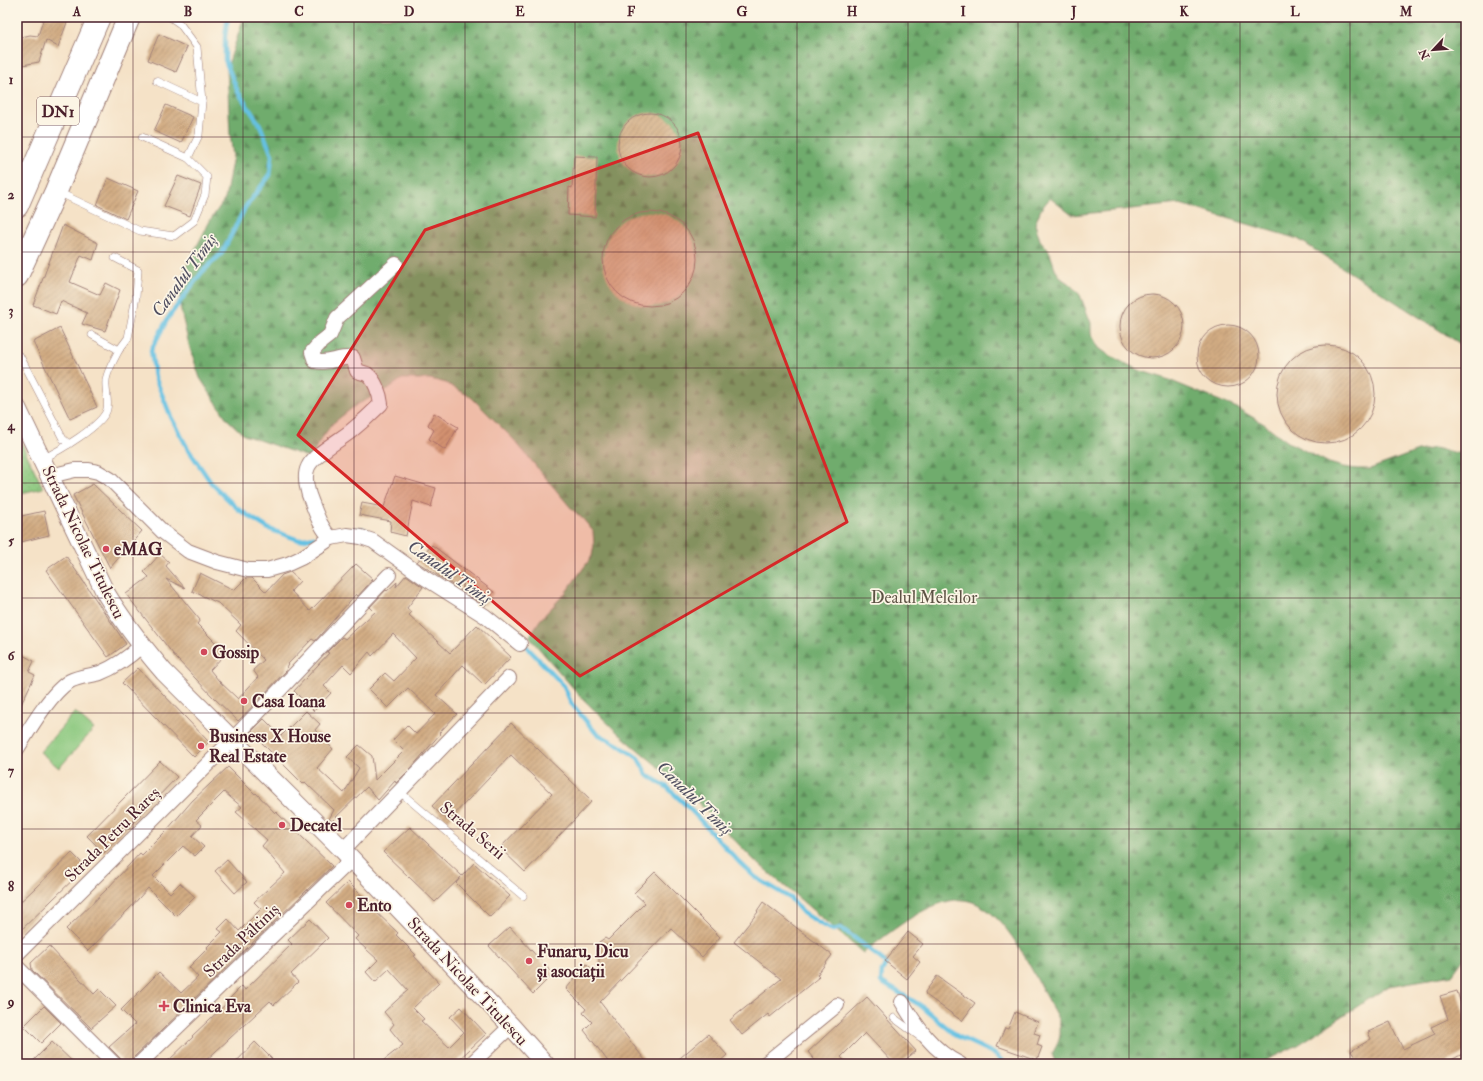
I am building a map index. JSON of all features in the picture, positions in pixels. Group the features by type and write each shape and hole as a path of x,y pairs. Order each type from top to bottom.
{"main road":[{"name":"DN1","path":"17,206 99,17"},
{"name":"DN1","path":"17,276 56,191 128,17"}],"street":[{"path":"332,538 324,531 309,496 307,480 308,467 314,459 381,404 376,386 367,375 357,371 353,358 345,357 323,364 315,361 312,352 320,342 330,335 337,318 396,264"},
{"name":"Strada Nicolae Titulescu","path":"17,408 105,592 122,620 141,646 164,672 348,854 546,1064"},
{"path":"50,476 75,470 89,470 98,472 110,479 163,532 188,551 217,562 248,570 267,570 288,564 301,558 332,538 347,535 373,541 425,578 485,616 520,644"},
{"name":"Strada Petru Rareș","path":"17,954 232,740 389,575"},
{"path":"17,749 56,693 70,681 99,673 110,668 131,656 141,646"},
{"path":"348,854 400,792 509,678"},
{"name":"Strada Păltiniș","path":"139,1064 348,854"},
{"path":"17,967 114,1064"},
{"path":"902,1002 915,1024 934,1047 960,1064"},
{"path":"765,1064 836,1005"},
{"path":"471,1064 511,1026"}],"lane":[{"path":"170,17 180,24 197,47 202,102 199,135 188,158"},
{"path":"157,81 202,102"},
{"path":"56,191 140,231 174,236 194,221 205,195 207,177 188,158 142,137"},
{"path":"42,459 69,444 86,432 102,419 107,409 106,380 119,350 128,338 136,297 138,270 115,258"},
{"path":"92,335 119,350"},
{"path":"20,356 63,439 69,444"},
{"name":"Strada Serii","path":"400,792 523,896"},
{"path":"894,1018 934,1047"}],"highlighted area":[{"path":"698,133 847,522 580,676 298,435 425,230"}],"green space":[{"name":"Dealul Melcilor","path":"244,17 1340,17 1344,22 1409,17 1466,17 1466,354 1459,343 1298,239 1180,204 1072,215 1050,198 1041,209 1035,224 1040,240 1049,251 1056,271 1062,279 1071,285 1080,295 1091,323 1091,334 1099,348 1110,356 1141,371 1164,378 1237,408 1264,424 1288,442 1329,463 1343,467 1370,469 1418,451 1435,448 1466,455 1466,956 1452,975 1389,986 1298,1045 1258,1064 1056,1064 1052,1054 1059,1038 1060,1026 1058,1018 1020,949 997,919 984,908 970,901 955,900 931,907 906,921 863,953 753,859 686,790 618,733 581,697 529,637 540,620 566,592 592,556 594,545 593,531 571,508 514,440 471,397 446,383 430,379 402,379 388,389 356,405 332,424 317,445 311,458 244,435 227,419 200,378 189,345 181,311 179,287 186,267 211,219 225,199 233,156 230,134 227,68"},
{"path":"17,434 43,488 17,494"},
{"path":"75,712 94,729 59,768 40,752"}],"building":[{"path":"44,17 69,17 58,47 46,40 39,62 17,66 17,38 30,35 38,36"},
{"path":"159,34 187,47 176,72 148,60"},
{"path":"166,105 193,117 181,143 154,131"},
{"path":"650,113 668,118 673,122 677,127 682,145 677,163 673,168 668,172 650,177 632,172 627,168 623,163 618,145 623,127 627,122 632,118"},
{"path":"574,156 597,157 595,217 568,215 569,187 572,188"},
{"path":"178,176 201,185 190,216 164,206"},
{"path":"108,178 138,191 126,219 97,205"},
{"path":"650,212 668,215 683,226 694,241 697,259 694,277 683,292 668,303 650,306 632,303 617,292 606,277 603,259 606,241 617,226 632,215"},
{"path":"63,225 98,243 93,260 81,255 70,282 100,295 106,283 120,290 105,331 82,324 87,313 61,301 56,314 33,305"},
{"path":"1152,294 1164,296 1175,303 1182,314 1184,326 1182,338 1175,349 1164,356 1152,358 1140,356 1129,349 1122,338 1120,326 1122,314 1129,303 1140,296"},
{"path":"1222,325 1234,325 1250,334 1257,344 1259,356 1257,368 1250,378 1234,387 1222,387 1211,382 1202,373 1197,362 1197,350 1202,339 1211,330"},
{"path":"60,328 97,407 70,419 33,342"},
{"path":"1326,345 1345,349 1361,359 1371,375 1375,394 1371,413 1361,429 1345,439 1326,443 1307,439 1291,429 1281,413 1277,394 1281,375 1291,359 1307,349"},
{"path":"434,413 458,427 445,450 429,439 434,430 428,425"},
{"path":"395,476 436,488 431,507 413,501 406,536 390,532 391,521 359,515 362,503 384,507"},
{"path":"93,484 142,531 110,568 73,495"},
{"path":"44,511 49,535 17,543 17,517"},
{"path":"432,545 494,592 485,606 417,562"},
{"path":"160,554 169,562 166,566 185,588 166,579 200,620 197,624 226,653 210,670 238,699 258,677 253,670 264,660 236,631 241,625 218,603 192,591 200,573 234,590 246,578 252,578 266,592 282,575 290,572 300,581 291,591 310,611 356,564 373,579 358,596 356,594 315,641 312,639 287,665 286,671 238,721 177,659 126,594 149,577 144,572"},
{"path":"66,556 126,644 108,657 46,570"},
{"path":"406,575 423,587 407,608 411,613 409,615 450,653 477,625 511,657 484,685 463,665 436,695 457,714 439,733 440,734 412,767 396,783 395,781 378,800 367,787 332,821 329,819 334,810 305,782 303,784 251,732 264,719 281,736 306,711 320,724 315,730 333,749 317,768 344,793 359,768 347,757 359,745 372,756 375,780 404,751 393,740 407,725 416,734 435,714 408,688 388,708 369,689 385,673 394,681 416,658 393,634 372,656 369,652 351,673 343,665 324,686 331,693 314,711 294,691 329,653 327,652 342,637 345,639 375,612 370,607 386,590 387,591 397,582 396,587"},
{"path":"17,652 34,661 29,672 35,675 17,713"},
{"path":"138,668 209,742 194,757 122,683"},
{"path":"511,723 592,801 525,872 500,848 552,794 511,755 448,821 432,806"},
{"path":"160,761 177,777 104,853 87,836"},
{"path":"228,767 332,866 133,1058 131,1064 122,1064 120,1058 109,1047 135,1024 121,1010 159,972 181,993 198,977 189,967 222,932 218,929 228,919 239,931 261,909 254,902 285,873 262,846 267,840 236,812 242,807 224,792 196,820 202,825 192,836 204,847 195,856 183,846 153,876 170,893 180,883 195,897 176,916 148,888 88,951 66,929 108,888 140,853 142,855 167,830 192,801"},
{"path":"410,827 462,876 474,863 510,896 490,917 456,883 461,877 435,902 383,852"},
{"path":"72,853 86,867 17,934 17,905"},
{"path":"227,860 247,882 235,893 215,871"},
{"path":"655,872 720,937 702,957 671,928 600,1002 648,1064 610,1064 584,1030 592,1022 583,1013 586,1009 566,989 587,964 599,976 599,942 605,938 608,940 645,903 634,893"},
{"path":"348,882 398,933 396,935 416,955 414,956 439,983 413,1008 424,1019 421,1021 449,1047 464,1032 450,1017 461,1007 486,1034 454,1064 379,1064 403,1045 390,1029 394,1024 384,1012 408,990 389,969 375,982 366,972 378,960 355,939 358,936 326,903"},
{"path":"763,902 832,955 817,975 819,977 770,1017 768,1014 742,1035 730,1020 781,979 734,942 758,912 757,911"},
{"path":"310,919 328,938 291,974 298,982 274,1005 270,1001 202,1064 165,1064 226,1004 225,1003 242,986 245,990 292,944 288,940"},
{"path":"510,927 553,974 533,994 489,946"},
{"path":"908,932 923,944 913,956 920,962 907,979 885,961"},
{"path":"49,946 94,994 99,989 116,1006 91,1028 32,970 31,963"},
{"path":"937,976 975,1003 962,1021 926,995 925,992"},
{"path":"1457,991 1466,1020 1466,1052 1444,1064 1359,1064 1351,1051 1371,1039 1368,1032 1390,1022 1403,1049 1435,1034 1431,1027 1448,1019 1440,996"},
{"path":"867,997 916,1051 900,1064 894,1064 865,1033 841,1057 847,1064 818,1064 808,1052"},
{"path":"44,1006 61,1023 41,1043 24,1026"},
{"path":"1015,1012 1038,1022 1034,1033 1040,1035 1037,1045 1042,1047 1037,1060 997,1046 1005,1028 1008,1029"},
{"path":"708,1034 727,1055 717,1064 673,1064"},
{"path":"52,1042 75,1064 30,1064"},
{"path":"255,1042 277,1064 234,1064"}],"waterway":[{"name":"Canalul Timiș","path":"228,17 225,36 225,60 238,92 260,125 272,155 270,175 246,206 222,253 202,272 168,318 151,350 155,377 171,417 188,449 212,484 238,509 269,529 299,540 314,537"},
{"name":"Canalul Timiș","path":"354,530 363,529 370,534"},
{"name":"Canalul Timiș","path":"523,643 564,686 571,703 596,733 638,758 647,775 667,787 755,877 790,898 803,913 833,930 841,928 860,942 886,963 882,971 881,982 920,1005 957,1036 993,1053 1006,1064"}],"place":[{"name":"eMAG","path":"106,549"},
{"name":"Gossip","path":"204,652"},
{"name":"Casa Ioana","path":"244,701"},
{"name":"Business X House Real Estate","path":"201,746"},
{"name":"Decatel","path":"282,825"},
{"name":"Ento","path":"349,905"},
{"name":"Funaru, Dicu și asociații","path":"529,961"},
{"name":"Clinica Eva","path":"164,1006"}]}
